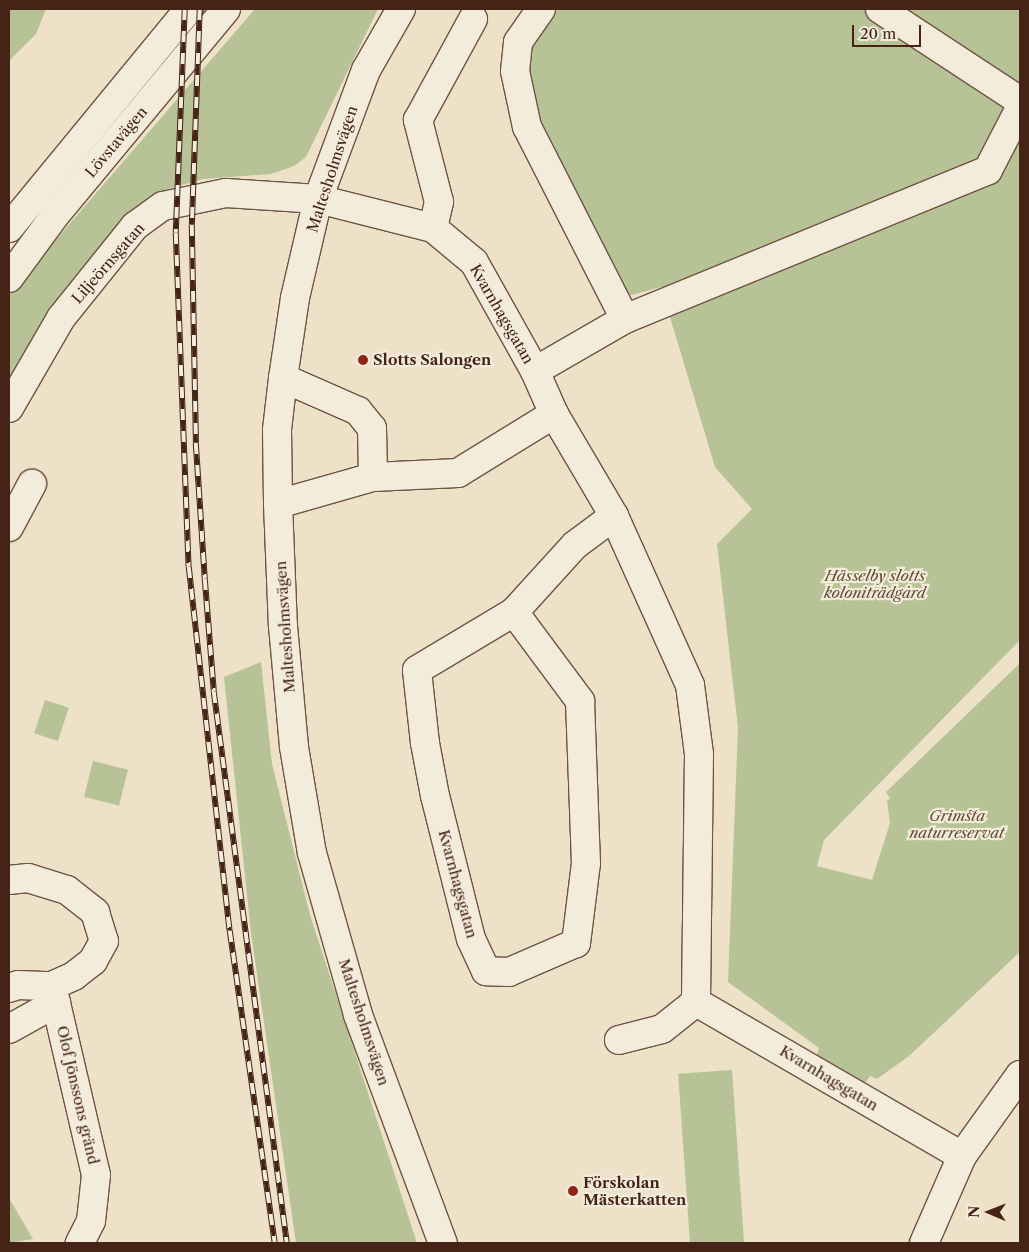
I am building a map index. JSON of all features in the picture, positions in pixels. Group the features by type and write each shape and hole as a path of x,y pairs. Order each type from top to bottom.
{"street":[{"name":"Lövstavägen","path":"9,228 189,9"},
{"name":"Lövstavägen","path":"9,278 56,214 226,9"},
{"name":"Maltesholmsvägen","path":"401,9 366,70 318,199 296,298 282,378 277,430 278,504 283,626 294,747 312,853 358,1015 443,1243"},
{"path":"542,9 518,42 515,71 527,127 626,319"},
{"path":"880,9 1020,101"},
{"path":"433,228 439,202 418,120 473,19"},
{"path":"535,371 626,319 988,170 1020,108"},
{"name":"Liljeörnsgatan","path":"9,408 61,318 135,226 163,206 226,193 318,199"},
{"name":"Kvarnhagsgatan","path":"318,199 433,228 474,262 535,371 554,414 614,516 690,685 700,754 696,1002 962,1156"},
{"path":"282,378 358,411 372,428 373,477"},
{"path":"278,504 373,477 458,473 554,414"},
{"path":"9,527 32,484"},
{"name":"Kvarnhagsgatan","path":"514,612 580,700 586,863 576,943 508,972 486,971 471,939 435,796 425,743 417,670 514,612 574,545 614,516"},
{"path":"9,880 28,878 67,890 95,912 104,941 93,961 9,1029"},
{"path":"9,988 18,984 54,994"},
{"name":"Olof Jönssons gränd","path":"54,994 96,1175 91,1221 80,1243"},
{"path":"619,1040 662,1029 696,1002"},
{"path":"924,1243 962,1156 1020,1075"}],"green space":[{"path":"9,9 46,9 36,34 9,61"},
{"path":"255,9 378,9 306,157 294,166 271,174 203,179 165,190 126,217 52,308 9,382 9,294"},
{"path":"532,9 1020,9 1020,640 824,840 817,866 872,880 890,823 887,801 890,798 886,792 1020,663 1020,952 909,1056 877,1079 870,1076 863,1086 816,1058 819,1048 728,982 738,728 717,544 752,509 715,467 661,287 620,298 503,59"},
{"path":"261,662 272,764 310,915 417,1243 296,1243 251,933 224,677"},
{"path":"45,700 69,708 58,741 34,733"},
{"path":"93,761 128,770 119,806 84,797"},
{"path":"732,1070 744,1243 690,1243 678,1074"},
{"path":"9,1198 33,1239 9,1243"}],"railway":[{"path":"185,9 176,233 189,567 230,931 275,1243"},
{"path":"200,9 192,225 196,443 205,579 214,692 287,1243"}],"place":[{"name":"Slotts Salongen","path":"363,360"},
{"name":"Förskolan Mästerkatten","path":"573,1191"}],"park label":[{"name":"Hässelby slotts koloniträdgård","path":"875,584"},
{"name":"Grimsta naturreservat","path":"957,824"}]}
